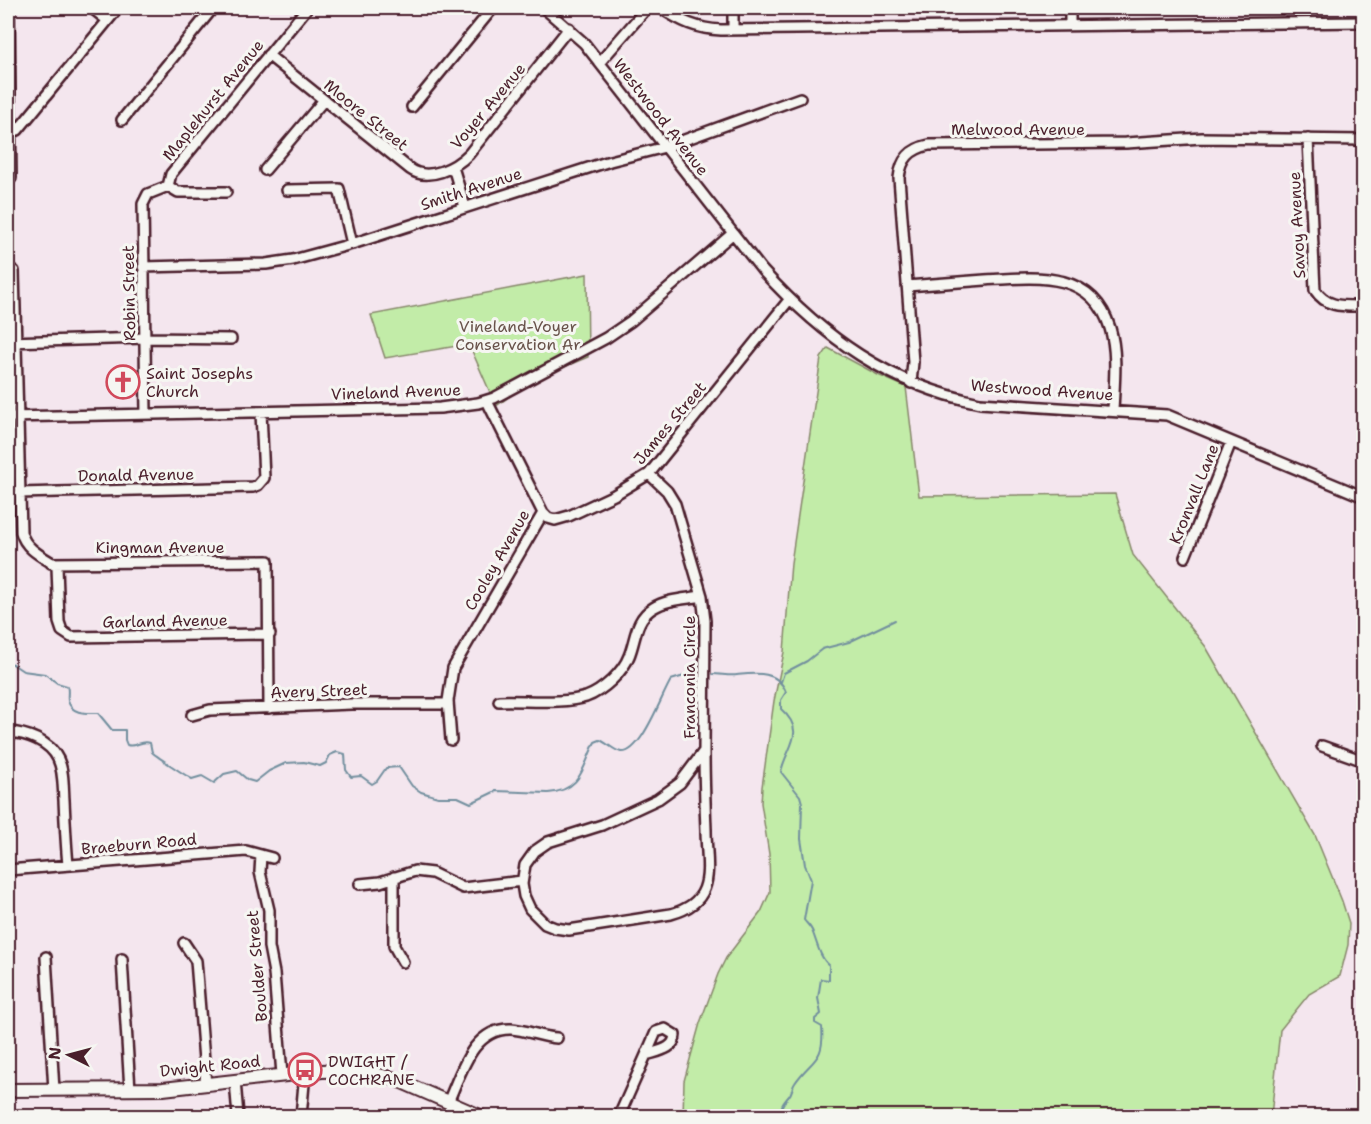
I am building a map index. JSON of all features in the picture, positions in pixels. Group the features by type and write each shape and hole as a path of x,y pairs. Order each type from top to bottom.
{"main road":[{"name":"Dwight Road","path":"8,1090 130,1090 206,1085 342,1070 377,1074 412,1086 480,1116"}],"street":[{"path":"9,8 11,178"},
{"path":"92,8 107,20"},
{"path":"11,132 18,130 118,8"},
{"path":"122,120 213,8"},
{"name":"Maplehurst Avenue","path":"168,186 171,174 307,8"},
{"path":"412,107 493,8"},
{"name":"Westwood Avenue","path":"544,8 569,28 600,62 732,234 789,300 843,345 911,383 980,403 1167,416 1364,497"},
{"path":"600,62 647,8"},
{"path":"661,8 689,24 707,29 1364,22"},
{"path":"733,8 733,29"},
{"path":"1070,8 1070,25"},
{"name":"Voyer Avenue","path":"465,207 453,167 477,146 569,28"},
{"name":"Moore Street","path":"268,56 414,172 426,174 453,167"},
{"name":"Smith Avenue","path":"143,267 266,264 287,261 352,244 610,161 665,147 800,98"},
{"path":"266,170 324,100"},
{"name":"Melwood Avenue","path":"911,383 913,362 899,178 903,160 915,149 921,146 1126,142 1202,138 1364,140"},
{"name":"Savoy Avenue","path":"1308,139 1315,290 1321,299 1328,303 1364,306"},
{"path":"168,186 178,192 226,192"},
{"name":"Robin Street","path":"146,414 144,198 168,186"},
{"path":"286,190 339,189 352,244"},
{"name":"Vineland Avenue","path":"12,417 440,408 487,401 560,364 622,328 732,234"},
{"path":"14,271 12,417 22,536 31,548 51,563"},
{"path":"907,286 1037,277 1059,280 1082,290 1100,308 1110,327 1114,349 1113,411"},
{"name":"James Street","path":"543,513 555,520 569,516 614,495 649,474 789,300"},
{"path":"12,341 231,339"},
{"name":"Cooley Avenue","path":"451,740 448,704 449,682 454,664 543,513 487,401"},
{"name":"Donald Avenue","path":"19,493 253,487 264,478 261,412"},
{"name":"Kronvall Lane","path":"1185,556 1231,442"},
{"name":"Franconia Circle","path":"649,474 667,491 675,504 702,596 705,621 704,751 709,870 702,893 689,907 660,916 569,930 545,924 530,909 524,896 522,880 528,858 543,845 602,825 658,799 681,783 704,751"},
{"name":"Kingman Avenue","path":"51,563 268,561 270,634"},
{"name":"Garland Avenue","path":"51,563 58,569 59,622 63,633 71,637 270,634"},
{"path":"499,701 585,697 598,691 627,661 637,627 648,612 666,602 702,596"},
{"path":"269,708 270,634"},
{"name":"Avery Street","path":"192,716 210,710 351,704 448,704"},
{"path":"8,732 22,733 32,737 51,749 58,759 62,774 68,865"},
{"path":"1322,746 1364,761"},
{"name":"Braeburn Road","path":"8,870 246,851 272,858"},
{"name":"Boulder Street","path":"261,855 260,872 269,910 269,947 274,973 282,1075"},
{"path":"360,884 380,882 412,872 426,872 460,887 468,888 522,880"},
{"path":"394,878 394,946 402,962"},
{"path":"184,943 196,961 206,1085"},
{"path":"46,957 54,1090"},
{"path":"122,959 130,1090"},
{"path":"448,1102 472,1050 486,1036 497,1030 512,1029 540,1037 557,1038"},
{"path":"619,1116 646,1055"},
{"path":"301,1116 305,1073"},
{"path":"235,1081 238,1116"}],"green space":[{"name":"Vineland-Voyer Conservation Ar","path":"587,274 588,357 533,380 496,406 469,344 385,358 371,315"},
{"path":"828,348 906,387 919,496 1115,494 1133,555 1206,647 1315,835 1349,923 1348,945 1340,976 1309,994 1280,1030 1271,1116 683,1116 684,1081 700,1023 718,974 726,958 761,912 770,892 769,854 761,803 762,787 774,701 784,652 791,563 821,358"}],"waterway":[{"path":"781,682 784,673 807,661 822,649 849,642 895,620"},
{"path":"8,661 23,671 45,674 57,683 67,686 68,701 73,709 80,712 98,713 112,730 125,730 127,745 150,743 154,754 192,779 202,776 214,783 224,774 237,771 248,780 255,782 269,771 286,763 304,762 320,766 326,763 330,755 337,752 345,754 346,770 351,777 361,776 372,784 386,768 399,767 412,786 421,792 438,797 458,797 471,803 496,791 548,793 568,787 579,776 595,742 600,740 621,752 629,750 643,734 671,680 694,673"},
{"path":"713,674 772,676 778,680 786,692 781,700 781,709 793,725 793,740 781,772 800,796 802,803 801,839 805,865 811,880 804,920 812,929 821,954 829,965 829,980 821,979 818,998 821,1014 815,1019 815,1023 822,1027 819,1054 794,1085 782,1105 780,1116"}],"place":[{"name":"Saint Josephs Church","path":"123,382"},
{"name":"DWIGHT / COCHRANE","path":"305,1070"}]}
